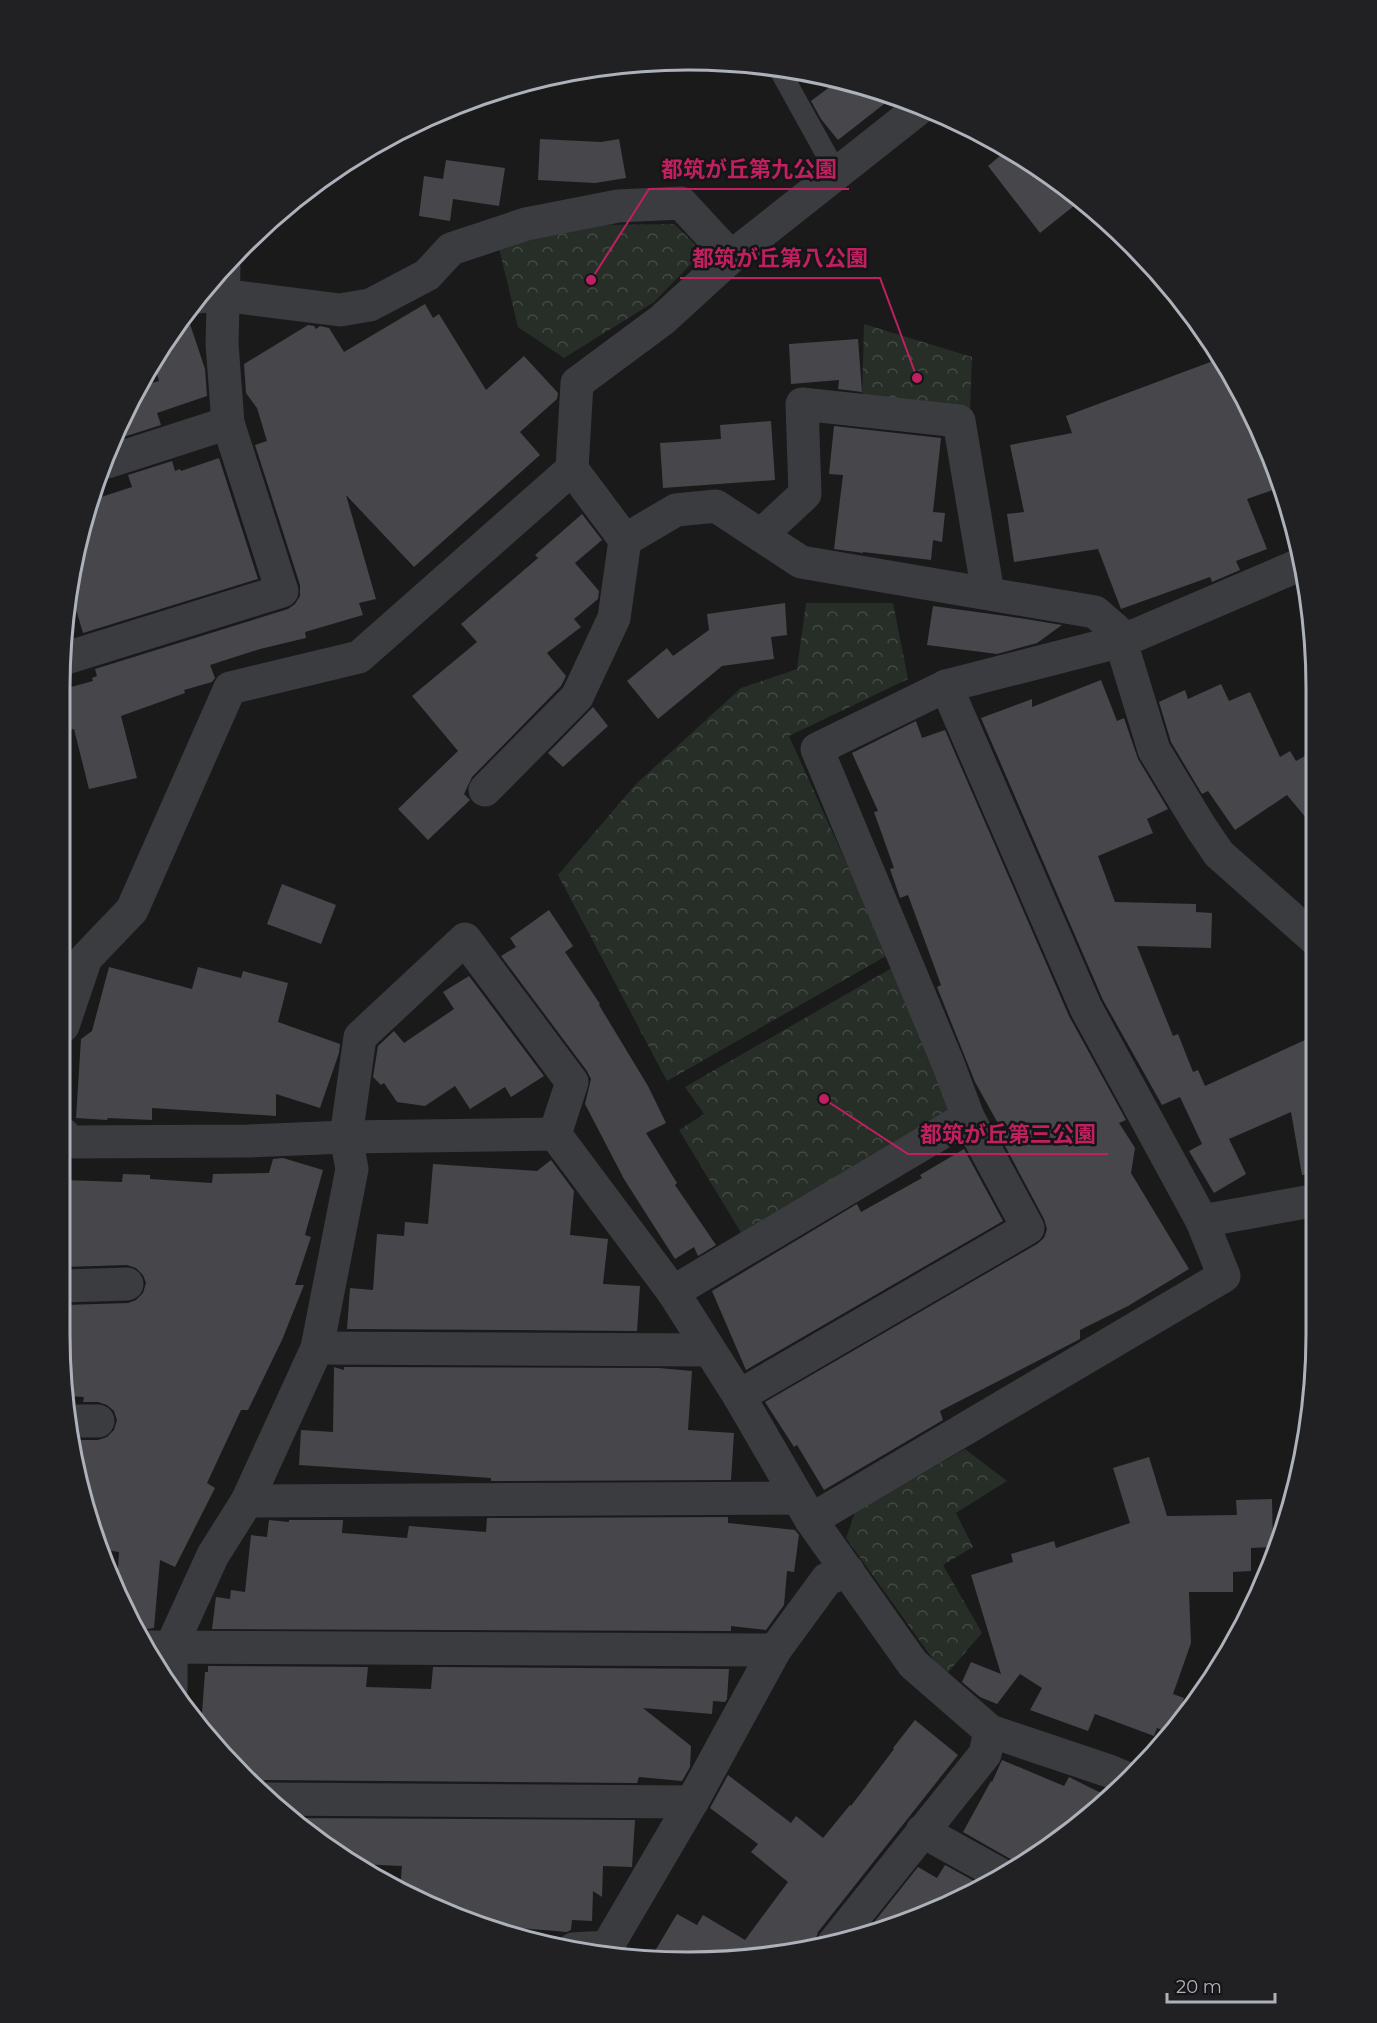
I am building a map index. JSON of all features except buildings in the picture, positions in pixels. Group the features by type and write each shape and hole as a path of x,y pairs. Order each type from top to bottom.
{"street":[{"path":"485,790 577,697 614,618 625,540 572,469 577,383 662,320 731,257 913,113"},
{"path":"218,288 340,310 370,305 427,275 451,249 526,224 618,206 681,203 731,257"},
{"path":"72,656 282,591 228,423 222,344 215,292"},
{"path":"761,535 805,494 802,405 959,421 988,593"},
{"path":"115,459 228,423"},
{"path":"70,984 74,960 132,910 230,688 359,657 572,469"},
{"path":"625,540 676,510 716,506 801,562 1095,612 1118,632 1122,640 1154,750 1200,826 1219,854 1306,931"},
{"path":"739,1396 1028,1228 968,1117 947,1060 817,749 946,686 1122,640 1295,567"},
{"path":"247,1501 804,1509 1224,1276 1202,1221 1086,1008 946,686"},
{"path":"555,1134 572,1082 465,939 360,1037 345,1137 352,1168 317,1348 247,1501 160,1647 775,1650"},
{"path":"673,1292 968,1117"},
{"path":"555,1134 673,1292 739,1396 804,1509 913,1664 990,1731 1120,1776"},
{"path":"70,1142 248,1141 555,1134"},
{"path":"1202,1221 1306,1202"},
{"path":"70,1286 127,1284"},
{"path":"317,1348 709,1350"},
{"path":"77,1421 98,1421"},
{"path":"608,1947 692,1803 775,1650 827,1579 848,1571"},
{"path":"842,1933 985,1754 990,1731"},
{"path":"280,1798 692,1803"},
{"path":"922,1831 995,1872"}],"lane":[{"path":"783,78 836,172"}],"green space":[{"path":"674,224 697,246 697,258 654,302 564,358 518,327 498,244 599,225"},
{"path":"864,324 972,357 970,411 862,398"},
{"path":"806,603 893,603 908,679 789,736 888,955 667,1081 558,875 636,784 741,688 797,669"},
{"path":"897,965 960,1111 743,1236 679,1130 704,1114 685,1087"},
{"path":"965,1449 1007,1481 956,1513 973,1547 943,1565 982,1633 945,1676 846,1538 855,1512"},
{"path":"1246,1597 1243,1608 1225,1642"}],"place":[{"name":"都筑が丘第九公園","path":"591,280"},
{"name":"都筑が丘第八公園","path":"917,378"},
{"name":"都筑が丘第三公園","path":"824,1099"}]}
